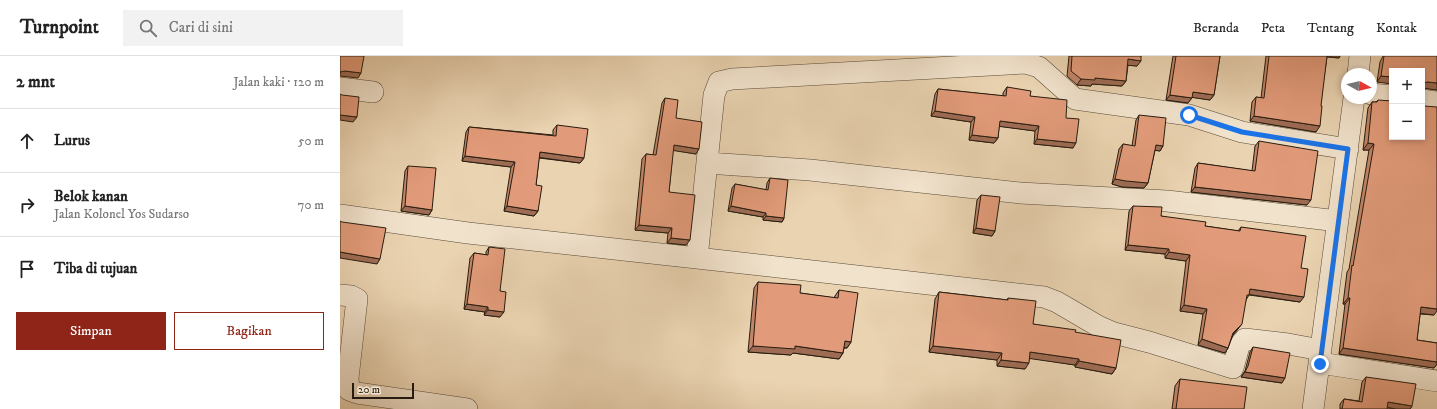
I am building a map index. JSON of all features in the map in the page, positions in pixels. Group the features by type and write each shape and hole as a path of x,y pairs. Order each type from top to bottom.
{"street":[{"path":"1359,68 1360,56"},
{"path":"697,258 714,95 719,82 740,78 1025,63 1039,67 1075,99 1189,115 1242,132 1348,149"},
{"path":"340,88 373,92"},
{"path":"1377,95 1389,96"},
{"path":"1425,100 1437,102"},
{"path":"1314,409 1353,104"},
{"path":"707,163 810,170 1020,193 1167,202 1338,221"},
{"path":"340,215 468,233 1044,297 1056,302 1098,326 1233,368 1239,346 1245,339 1288,344 1320,357 1437,381"},
{"path":"340,295 351,296 357,299 348,378 349,390 357,393 458,408"}],"building":[{"path":"340,56 364,56 361,73 345,71 340,72"},
{"path":"1072,56 1141,56 1141,61 1128,59 1126,81 1095,78 1095,80 1081,79 1071,71"},
{"path":"1176,56 1220,56 1214,95 1193,92 1192,98 1170,95"},
{"path":"1269,56 1327,56 1320,126 1254,116 1256,97 1264,98"},
{"path":"1384,56 1437,56 1437,83 1425,82 1425,68 1389,68 1389,77 1381,76"},
{"path":"1007,87 1031,91 1030,96 1067,100 1066,118 1079,119 1076,143 1037,139 1039,126 1000,121 998,138 972,135 975,117 935,111 938,89 1006,96"},
{"path":"340,94 359,97 357,117 340,115"},
{"path":"665,98 678,100 676,118 702,122 699,149 674,145 669,192 695,195 690,240 671,238 672,228 639,225 646,154 656,155"},
{"path":"1378,100 1389,101 1389,140 1425,140 1425,106 1437,107 1437,309 1421,307 1417,340 1437,343 1437,362 1343,348 1350,298 1348,298 1352,265 1353,266 1374,144 1368,143 1372,104 1377,104"},
{"path":"1139,115 1166,118 1163,146 1156,145 1148,183 1115,179 1123,144 1135,146"},
{"path":"557,125 588,129 584,158 540,152 536,185 542,186 538,211 507,206 515,162 465,156 469,127 556,136"},
{"path":"1259,141 1318,151 1311,200 1195,187 1198,163 1255,171"},
{"path":"408,166 436,168 432,210 405,206"},
{"path":"770,178 788,180 784,218 766,216 766,213 731,206 735,184 768,190"},
{"path":"981,195 1000,197 995,231 976,228"},
{"path":"1133,206 1162,207 1161,216 1206,222 1205,226 1240,231 1241,227 1306,236 1301,268 1308,269 1304,297 1250,289 1249,295 1247,295 1242,324 1233,333 1228,348 1202,339 1207,309 1184,305 1190,255 1169,252 1169,249 1128,245"},
{"path":"340,221 386,228 380,259 340,252"},
{"path":"489,247 505,249 500,291 506,292 504,312 488,310 488,307 467,304 474,253 488,255"},
{"path":"758,282 801,285 800,293 838,298 839,290 858,293 851,342 845,341 843,353 795,346 795,349 753,346"},
{"path":"939,292 1008,300 1008,298 1036,301 1033,324 1076,330 1075,332 1121,340 1116,368 1079,361 1079,359 1030,352 1029,363 1001,360 1002,353 933,346"},
{"path":"1253,347 1290,353 1285,378 1245,372"},
{"path":"1366,377 1416,384 1412,406 1388,402 1387,409 1342,409 1344,399 1362,402"},
{"path":"1180,379 1247,387 1244,409 1176,409"}],"route":[{"path":"1189,115 1242,132 1348,149 1320,364"}]}
